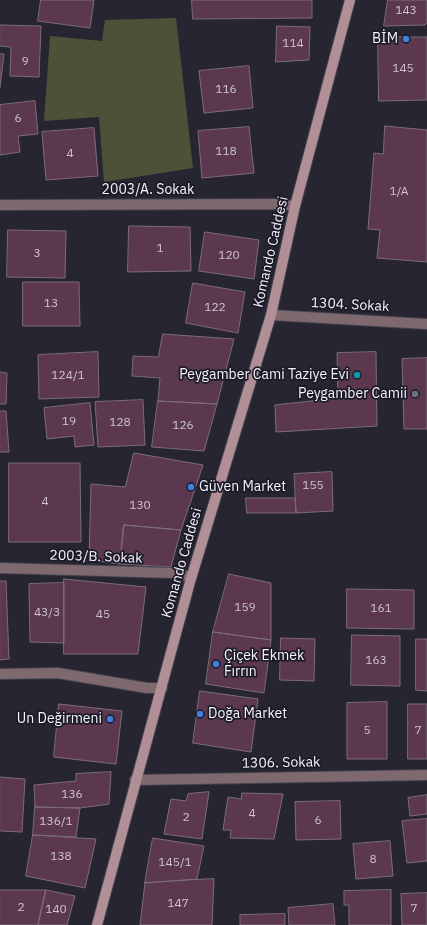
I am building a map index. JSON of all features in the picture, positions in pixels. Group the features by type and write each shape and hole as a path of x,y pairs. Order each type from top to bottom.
{"main road":[{"name":"Komando Caddesi","path":"97,925 191,577 271,315 295,206 350,0"}],"street":[{"name":"2003/A. Sokak","path":"0,205 280,204 295,206"},
{"name":"1304. Sokak","path":"271,315 427,324"},
{"name":"2003/B. Sokak","path":"0,568 175,573 191,577"},
{"path":"0,674 58,673 147,688 162,688"},
{"name":"1306. Sokak","path":"135,780 427,775"}],"green space":[{"path":"176,18 193,168 104,182 99,117 44,121 50,36 102,41 105,20"}],"building":[{"path":"41,0 94,0 90,28 38,21"},
{"path":"192,0 312,0 312,18 193,19"},
{"path":"388,0 427,0 427,23 425,25 384,26"},
{"path":"0,25 41,26 39,77 10,76 11,47 0,46"},
{"path":"277,26 310,27 309,60 276,62"},
{"path":"378,37 427,37 427,100 379,101"},
{"path":"0,54 4,54 0,87"},
{"path":"249,66 253,108 204,113 199,71"},
{"path":"35,101 38,134 18,136 20,152 0,155 0,105"},
{"path":"385,126 427,130 427,262 377,258 380,230 368,229 374,153 383,154"},
{"path":"249,127 254,173 202,178 198,131"},
{"path":"94,128 98,176 46,180 42,132"},
{"path":"129,226 190,227 191,271 128,272"},
{"path":"8,230 66,231 65,278 7,277"},
{"path":"205,232 259,240 254,279 199,271"},
{"path":"23,282 79,282 80,326 23,326"},
{"path":"193,283 245,292 238,333 186,323"},
{"path":"163,334 234,339 217,404 158,401 160,378 132,376 133,356 158,357"},
{"path":"98,352 99,397 39,399 38,355"},
{"name":"Peygamber Cami Taziye Evi","path":"376,352 377,426 276,432 275,405 338,398 337,353"},
{"name":"Peygamber Camii","path":"427,358 427,429 404,429 402,359"},
{"path":"0,372 7,373 6,404 0,404"},
{"path":"143,400 145,445 98,447 95,402"},
{"path":"158,401 217,404 204,451 152,447"},
{"path":"90,403 94,445 75,447 74,436 47,439 44,408"},
{"path":"0,411 6,411 9,452 0,452"},
{"path":"134,453 203,465 181,530 124,525 120,564 89,560 91,484 125,487"},
{"path":"9,463 80,463 81,542 9,542"},
{"path":"332,472 333,511 296,513 294,474"},
{"path":"246,498 295,498 296,513 247,513"},
{"path":"124,525 181,530 171,567 120,564"},
{"path":"229,574 271,583 271,640 213,632"},
{"path":"64,579 146,587 138,654 64,654"},
{"path":"0,581 6,581 9,659 0,660"},
{"path":"64,583 64,643 30,642 29,584"},
{"path":"347,589 414,590 414,629 347,628"},
{"path":"213,632 271,640 264,693 206,684"},
{"path":"352,635 400,636 400,686 351,685"},
{"path":"281,638 315,639 314,681 280,680"},
{"path":"416,639 427,639 427,691 416,690"},
{"path":"200,691 258,699 251,752 193,743"},
{"path":"387,702 387,759 347,759 347,703"},
{"path":"59,704 122,711 116,764 54,757"},
{"path":"408,704 427,704 427,759 408,759"},
{"path":"111,772 109,804 80,808 35,807 34,785 76,781 76,774"},
{"path":"0,777 25,779 22,832 0,831"},
{"path":"209,792 202,839 164,834 171,799 186,801 188,794"},
{"path":"242,793 283,794 274,839 230,838 231,830 223,830 228,797 241,799"},
{"path":"427,795 427,814 410,816 408,798"},
{"path":"340,801 341,839 296,840 295,802"},
{"path":"35,807 80,808 76,837 33,835"},
{"path":"427,819 427,861 407,863 402,821"},
{"path":"33,835 96,839 85,888 26,876"},
{"path":"153,838 204,846 197,879 145,883"},
{"path":"390,841 393,876 356,879 353,844"},
{"path":"214,879 212,925 140,925 145,883"},
{"path":"0,890 46,890 38,925 0,925"},
{"path":"46,890 75,896 67,925 38,925"},
{"path":"391,890 391,925 349,925 349,905 344,905 344,891"},
{"path":"427,893 427,925 402,925 401,894"},
{"path":"333,904 335,925 289,925 288,908"},
{"path":"285,914 285,925 240,925 240,915"}],"place":[{"name":"BİM","path":"406,39"},
{"name":"Peygamber Cami Taziye Evi","path":"357,375"},
{"name":"Peygamber Camii","path":"415,394"},
{"name":"Güven Market","path":"191,487"},
{"name":"Çiçek Ekmek Fırrın","path":"216,664"},
{"name":"Doğa Market","path":"200,714"},
{"name":"Un Değirmeni","path":"110,719"}]}
